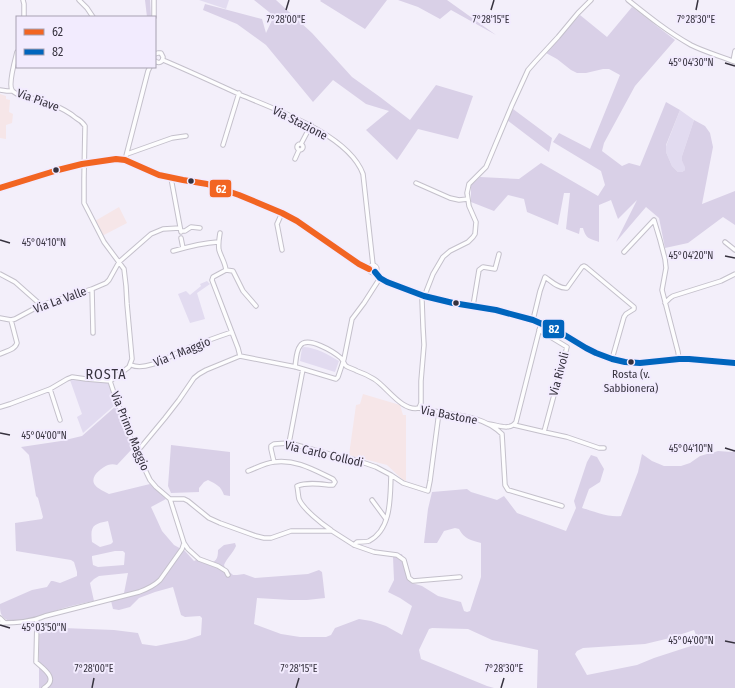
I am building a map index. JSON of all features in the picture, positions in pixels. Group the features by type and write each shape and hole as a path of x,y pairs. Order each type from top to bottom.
{"street":[{"path":"23,0 24,16"},
{"path":"79,0 92,16"},
{"path":"154,0 154,16"},
{"path":"419,408 421,403 424,345 422,302 433,274 443,257 450,251 471,240 475,234 476,222 467,193 469,184 486,167 528,70 591,0"},
{"path":"628,0 666,30 706,52 734,62 735,51"},
{"path":"156,52 162,54 163,57 163,60 159,62 156,61"},
{"name":"Via Piave","path":"16,57 11,82 12,91 17,94 53,104 74,116 84,124 84,163"},
{"name":"Via Stazione","path":"163,60 311,125 342,146 356,161 363,174 366,192 371,267"},
{"path":"125,160 150,68"},
{"path":"0,90 12,91"},
{"path":"224,144 239,94"},
{"path":"295,159 299,150 303,148 301,144 311,125"},
{"path":"127,154 172,138 186,136"},
{"path":"0,188 84,163 116,159 125,160 156,174 207,184 239,195 282,213 297,220 359,264 371,267"},
{"path":"0,407 50,389 67,379 72,378 110,381 126,371 131,365 132,351 124,269 104,242 84,203 84,163"},
{"path":"171,178 181,231"},
{"path":"416,184 450,198 459,200 468,199"},
{"path":"282,213 277,224 282,250"},
{"path":"624,252 654,220 665,260 666,268 662,290 678,352 678,359"},
{"path":"92,289 106,283 119,262 151,234 163,229 185,231 192,227 200,228"},
{"path":"220,233 218,242 219,251 226,268 233,271 244,291 256,306"},
{"path":"181,238 183,248"},
{"path":"173,251 211,242 218,242"},
{"path":"725,242 735,250"},
{"path":"473,306 479,270 483,267 495,269 499,254"},
{"path":"533,320 545,277 559,287 567,288 584,266 634,307 634,309 624,317 612,359"},
{"name":"Via Rivoli","path":"371,267 370,272 375,272 380,278 395,286 424,296 453,303 496,310 533,320 558,331 600,355 612,359 640,363 678,359 735,363"},
{"path":"226,268 213,277 212,280 240,356"},
{"path":"0,274 15,282 41,305"},
{"path":"665,303 673,296 721,281 735,274"},
{"path":"136,451 170,412 194,378 206,370 240,356 295,367 335,379 338,377 344,362 353,317 380,278"},
{"name":"Via La Valle","path":"11,320 41,305 92,289 93,333"},
{"path":"0,318 11,320 17,339 17,343 14,348 0,354"},
{"path":"514,425 541,323"},
{"name":"Via Rivoli","path":"539,330 567,346 544,432"},
{"name":"Via 1 Maggio","path":"131,365 136,367 148,366 163,361 198,344 232,332"},
{"name":"Via Bastone","path":"295,367 301,344 307,342 315,344 336,355 344,362 346,366 379,382 400,402 411,408 419,408 473,418 488,424 502,434 505,486 508,490 562,506"},
{"path":"289,443 303,369"},
{"name":"Via Primo Maggio","path":"110,381 133,445 150,480 170,500 184,543"},
{"path":"50,389 60,420"},
{"name":"Via Carlo Collodi","path":"274,462 272,446 274,444 289,443 376,467 403,483 428,491 438,412"},
{"path":"488,424 507,427 514,425 567,437 599,448 604,448"},
{"path":"248,472 274,462 292,462 303,465 333,479 333,485 301,484 297,486 299,500 322,524 354,545 374,552 396,555 404,560 409,578 413,581 460,577"},
{"path":"354,545 357,542 368,542 380,533 386,520 390,500 391,475"},
{"path":"170,500 184,499 209,518 264,538 271,538 291,531 299,530 332,531"},
{"path":"372,500 386,520"},
{"path":"184,543 199,559 218,566 226,571 228,575"},
{"path":"0,623 21,622 37,619 150,588 160,580 182,549 184,543"},
{"path":"0,618 5,623"},
{"path":"37,619 36,662 50,677 48,686 44,688"}],"shaded area":[{"path":"145,0 150,0 151,16 147,16"},
{"path":"199,0 229,0 226,9"},
{"path":"254,0 276,0 312,33 352,77 410,120 436,85 473,96 458,139 418,129 397,160 366,130 389,111 366,104 333,80 313,102 266,45 237,24 203,10 205,4 262,19 266,33 274,16"},
{"path":"387,0 365,29 320,1"},
{"path":"398,0 447,0 496,35 451,10 440,19 418,7"},
{"path":"632,7 675,40 635,86 604,143 602,151 622,166 629,163 640,166 666,102 680,110 666,145 666,152 672,166 678,172 685,170 682,156 694,120 705,126 710,133 713,147 702,204 735,191 735,225 723,217 688,243 665,248 659,218 646,207 616,242 637,200 618,219 611,200 599,205 599,242 590,239 584,232 583,228 580,228 579,234 566,229 570,193 564,193 558,225 527,212 524,199 508,195 494,211 471,202 471,185 480,177 519,179 541,163 598,196 605,185 601,171 553,142 559,133 590,149 620,75 609,69 577,73 546,53 580,15 607,37"},
{"path":"0,94 6,96 6,99 10,100 9,112 13,114 12,123 6,125 6,139 0,138"},
{"path":"513,109 552,138 549,152 507,120"},
{"path":"680,110 694,120 682,156 682,161 686,167 682,172 678,172 672,166 666,152 666,146"},
{"path":"119,207 127,223 102,236 95,221"},
{"path":"207,281 210,284 197,293 205,319 190,323 178,294 186,291 190,295 201,286 200,284"},
{"path":"304,347 318,350 339,361 335,372 300,361 302,348"},
{"path":"70,380 108,381 116,404 83,433 77,417 82,414"},
{"path":"363,394 400,405 403,415 406,415 406,481 387,465 349,455 356,405 360,404"},
{"path":"116,406 132,449 117,465 112,464 102,468 95,476 95,485 99,489 109,494 150,484 166,499 151,507 162,531 174,545 185,551 194,561 196,560 207,564 213,562 218,556 218,550 224,545 235,543 235,549 224,565 225,568 233,575 244,574 255,578 308,574 319,570 322,572 325,598 290,600 257,598 254,624 281,634 300,637 326,637 331,635 335,628 359,619 386,626 402,635 412,606 388,592 394,580 393,557 402,554 408,579 412,583 422,586 438,596 461,602 464,611 470,611 481,577 481,543 468,539 459,529 455,528 444,531 437,543 424,543 428,509 432,492 467,489 471,492 497,500 504,496 517,513 566,531 576,508 574,501 587,462 591,455 597,457 604,469 600,482 589,489 582,508 607,515 621,516 638,472 642,454 652,461 664,466 681,466 690,463 700,456 718,451 732,452 735,449 735,688 537,688 538,650 492,640 468,629 432,628 429,629 419,650 421,659 494,688 39,688 39,634 63,628 114,630 138,633 142,644 156,646 186,640 201,635 202,618 200,616 185,617 181,615 173,587 139,598 130,607 119,610 113,609 111,601 123,598 128,573 99,576 94,579 90,583 94,601 71,606 27,620 7,620 2,615 0,611 0,604 32,590 47,587 51,581 60,583 77,576 74,562 71,560 16,551 15,523 42,519 43,517 38,498 36,496 29,455 21,447 82,436","holes":["108,521 113,542 100,547 92,542 92,529 99,523","115,551 123,551 125,553 124,565 98,567 93,565 92,556","694,630 697,640 694,645 637,665 587,675 575,654 583,648 645,644"]},
{"path":"171,445 230,452 230,496 224,495 220,487 208,480 199,488 199,492 171,493 168,486"}],"transit line":[{"name":"62","path":"0,188 82,164 116,159 125,160 159,175 207,184 239,195 282,213 297,221 359,264 369,269"},
{"name":"82","path":"375,272 380,278 387,282 424,296 453,303 496,310 533,320 558,331 596,353 612,359 640,363 679,359 735,363"}],"place":[{"name":"Rosta (v. Sabbionera)","path":"631,362"}],"district":[{"name":"ROSTA","path":"106,374"}]}
